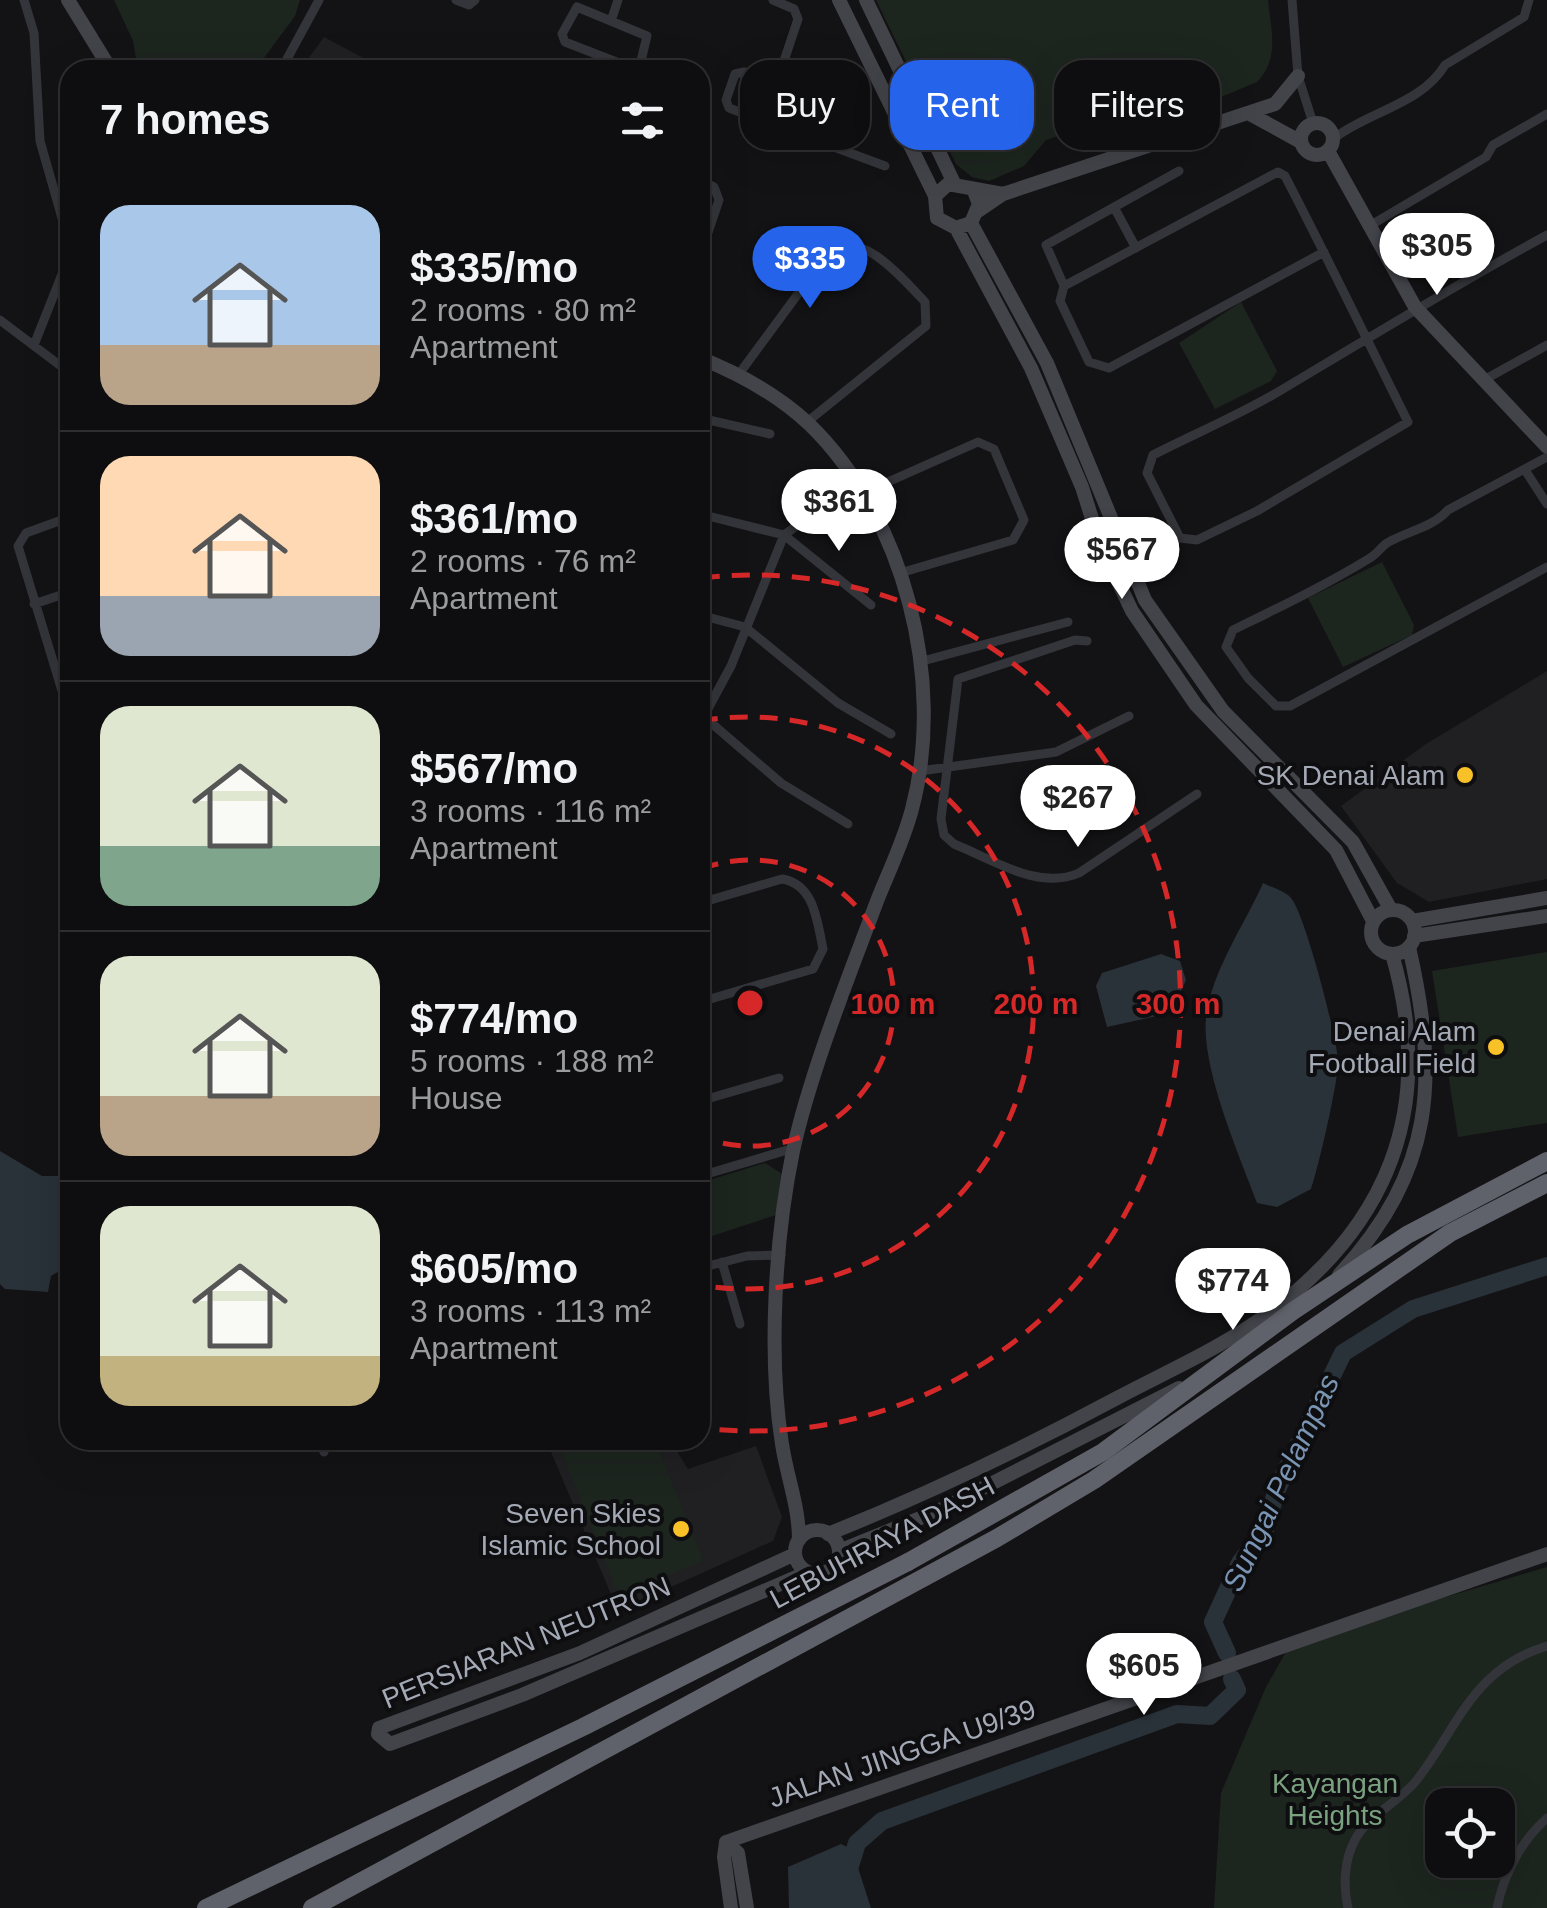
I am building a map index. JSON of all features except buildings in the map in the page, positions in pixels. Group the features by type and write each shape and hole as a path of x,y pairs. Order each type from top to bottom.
{"highway":[{"name":"LEBUHRAYA DASH","path":"206,1908 583,1726 908,1562 1103,1452 1292,1312 1407,1235 1547,1161"},
{"name":"LEBUHRAYA DASH","path":"312,1908 917,1581 1094,1480 1450,1232 1547,1183"}],"street":[{"path":"24,0 34,33 40,141 60,214"},
{"path":"68,0 105,60"},
{"path":"287,60 319,0"},
{"path":"456,0 469,4 474,0"},
{"path":"612,21 618,0"},
{"path":"772,0 797,14 783,60"},
{"path":"839,0 935,196 937,218 968,221 1003,194 1250,114 1275,104 1298,76"},
{"path":"866,0 954,183 974,191 1003,194"},
{"path":"1292,0 1298,76 1306,132 1314,155 1437,78 1445,65 1524,17 1528,0"},
{"path":"616,60 562,39 576,7 646,36 638,60"},
{"path":"740,71 726,104 740,109"},
{"path":"1250,114 1306,132 1327,126 1331,145 1393,273 1415,307 1547,447"},
{"path":"1371,225 1486,157 1493,146 1547,114"},
{"path":"845,150 884,166"},
{"path":"1179,171 1044,246 1064,286 1060,302 1089,362 1109,368 1324,252"},
{"path":"1064,286 1278,172 1285,176 1324,252 1368,341 1408,422 1403,429 1197,540 1175,534 1147,473 1153,455 1368,341 1415,307 1547,234"},
{"path":"935,196 954,183"},
{"path":"710,185 720,200 710,228"},
{"path":"797,1547 823,1532 932,1493 1200,1357 1257,1322 1330,1258 1374,1200 1402,1127 1411,1048 1406,1005 1392,954 1373,943 1373,921 1351,872 1336,850 1196,705 1132,611 1100,544 1082,487 968,221 974,191"},
{"path":"1116,209 1136,248"},
{"path":"710,362 739,374 807,422 859,488 900,573 919,662 924,708 920,771 912,811 854,962 794,1148 780,1255 776,1376 782,1445 799,1510 797,1547 808,1572 830,1570 839,1551 940,1510 1207,1374 1315,1300 1385,1216 1418,1140 1429,1075 1412,935 1391,910 1353,842 1223,711 1146,600 1048,363 968,221"},
{"path":"739,374 831,249 843,243 856,245 884,263 926,302 926,326 807,422"},
{"path":"34,345 60,276"},
{"path":"0,320 60,366"},
{"path":"1484,380 1547,345"},
{"path":"710,420 770,434"},
{"path":"710,701 731,666 784,535 859,488 978,442 994,449 1012,483 1024,520 1012,540 900,573"},
{"path":"1547,457 1384,545 1375,556 1317,584 1304,596 1233,630 1226,647 1248,678 1276,706 1290,706 1547,567"},
{"path":"1525,470 1547,504"},
{"path":"710,516 784,535 871,605"},
{"path":"60,521 20,538 18,546 60,674"},
{"path":"34,604 60,595"},
{"path":"710,618 744,626 838,703 891,734"},
{"path":"919,662 1068,622"},
{"path":"1087,640 968,673 954,690 942,831 954,844 1039,878 1058,880 1079,873 1198,794"},
{"path":"920,771 1056,752 1129,716"},
{"path":"710,722 781,783 848,824"},
{"path":"710,900 782,879 793,881 807,890 823,948 812,970 710,999"},
{"path":"1392,954 1412,935 1547,898"},
{"path":"1373,921 1391,910"},
{"path":"1412,935 1547,916"},
{"path":"710,1098 779,1078"},
{"path":"710,1173 794,1148"},
{"path":"710,1265 780,1255"},
{"path":"722,1262 740,1324"},
{"path":"799,1510 839,1551"},
{"name":"PERSIARAN NEUTRON","path":"797,1547 631,1632 379,1728 378,1734 390,1744 522,1695 808,1572"},
{"name":"JALAN JINGGA U9/39","path":"726,1842 1547,1554"},
{"path":"1348,1908 1345,1877 1357,1836 1418,1779 1478,1688 1519,1656 1547,1646"},
{"path":"1497,1908 1512,1864 1530,1832 1547,1818"},
{"path":"726,1842 724,1857 731,1884 731,1908"},
{"path":"726,1842 738,1854 747,1908"}],"shaded area":[{"path":"324,37 367,60 307,60"},
{"name":"SK Denai Alam","path":"1547,671 1547,879 1429,902 1397,883 1341,806 1426,744"},
{"path":"1263,883 1282,891 1297,909 1319,977 1338,1061 1328,1125 1311,1189 1277,1207 1257,1203 1215,1086 1206,1038 1214,983"},
{"path":"1161,954 1180,961 1186,980 1171,1013 1107,1027 1096,986 1102,973"},
{"path":"0,1151 42,1176 60,1176 60,1271 51,1276 48,1292 5,1289 0,1284"},
{"name":"Seven Skies Islamic School","path":"756,1446 782,1517 773,1541 618,1611 550,1450 676,1450 688,1469"},
{"path":"841,1844 852,1849 871,1908 789,1908 788,1867"}],"green space":[{"path":"114,0 300,0 295,16 262,60 136,60 133,41"},
{"path":"876,0 1268,0 1272,33 1269,63 1257,82 1220,97 1220,60 1054,60 1054,137 1046,140 1024,166 989,181 972,177 956,164 949,150 1034,150 1034,60 905,60"},
{"path":"1241,302 1277,371 1271,381 1215,409 1179,343"},
{"path":"1382,562 1414,625 1412,635 1343,667 1308,598"},
{"name":"Denai Alam Football Field","path":"1547,952 1547,1123 1458,1137 1432,971"},
{"path":"765,1163 781,1173 776,1215 710,1237 710,1180"},
{"path":"561,1450 659,1450 704,1561 619,1596"},
{"name":"Kayangan Heights","path":"1547,1567 1547,1908 1214,1908 1221,1793 1266,1687 1291,1643"}],"waterway":[{"name":"Sungai Pelampas","path":"1227,1653 1213,1622 1240,1563 1265,1530 1277,1489 1343,1353 1413,1309 1547,1266"},
{"name":"Sungai Pelampas","path":"837,1908 857,1843 882,1821 1177,1714 1210,1716 1237,1690 1232,1679"}],"place":[{"name":"SK Denai Alam","path":"1465,775"},
{"name":"Denai Alam Football Field","path":"1496,1047"},
{"name":"Seven Skies Islamic School","path":"681,1529"}]}
